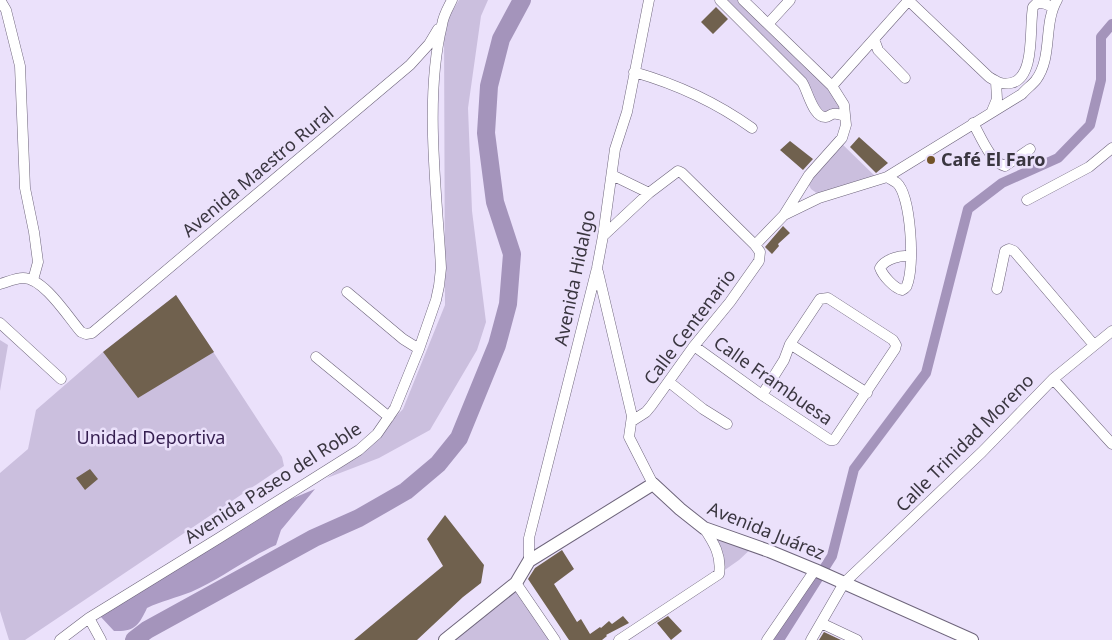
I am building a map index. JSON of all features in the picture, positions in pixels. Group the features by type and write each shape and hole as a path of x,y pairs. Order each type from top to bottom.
{"main road":[{"path":"445,640 516,583 529,561 653,484"},
{"name":"Avenida Juárez","path":"653,484 704,528 817,570 972,640"}],"street":[{"path":"0,0 6,10 20,66 25,188 38,262 33,280 23,278 0,284"},
{"name":"Avenida Paseo del Roble","path":"60,640 359,450 377,434 395,408 419,349 439,286 441,268 434,137 434,88 442,23 452,0"},
{"name":"Avenida Hidalgo","path":"529,561 530,538 598,268 614,149 627,112 649,0"},
{"path":"720,0 802,82 814,110 819,115 825,117 834,114 845,116"},
{"path":"603,236 649,193 678,171 756,245 784,215 808,175 842,138 846,125 844,105 832,86 743,0"},
{"path":"768,24 790,0"},
{"path":"784,215 819,198 886,177 1022,94 1036,80 1045,57 1049,20 1055,4 1029,4 1033,24 1027,67 1023,77 1014,82 1000,83 908,0 832,86"},
{"name":"Avenida Maestro Rural","path":"33,280 43,286 81,332 86,334 92,333 410,64 429,44 442,23"},
{"path":"874,39 878,50 905,78"},
{"path":"634,72 656,78 690,92 752,128"},
{"path":"992,111 997,99 1000,83"},
{"path":"973,123 994,159 1000,165 1005,166 1030,149"},
{"path":"1027,200 1089,167 1112,148"},
{"path":"612,175 649,193"},
{"path":"886,177 897,183 902,193 911,233 911,257 907,286 902,290 898,289 881,272 880,268 882,264 901,256 911,257"},
{"name":"Calle Centenario","path":"632,421 652,406 694,346 730,302 759,261 760,252 756,245"},
{"path":"997,289 1005,251 1009,249 1014,251 1094,345"},
{"name":"Avenida Juárez","path":"598,268 632,421 629,437 653,484"},
{"path":"347,292 402,339 419,349"},
{"path":"762,395 784,360 790,344 820,300 824,298 828,298 893,340 896,345 867,392 790,344"},
{"path":"0,323 61,379"},
{"name":"Calle Trinidad Moreno","path":"811,640 822,623 842,582 982,452 1053,379 1094,345 1110,336"},
{"name":"Calle Frambuesa","path":"694,346 762,395 830,440 838,437 867,392"},
{"path":"316,357 389,417"},
{"path":"1053,379 1112,444"},
{"path":"669,382 703,409 727,424"},
{"path":"619,640 719,574 721,564 716,545 704,528"},
{"path":"767,640 817,570"},
{"path":"516,583 555,640"},
{"path":"91,622 102,640"},
{"path":"822,623 857,640"}],"green space":[{"path":"459,0 488,0 481,16 468,108 472,211 486,322 477,350 430,430 379,458 327,478 362,452 403,409 445,305 444,25"},
{"path":"720,0 743,0 832,86 845,116 825,117 807,90"},
{"path":"839,141 878,179 818,194 811,189 808,183"},
{"name":"Unidad Deportiva","path":"176,295 282,457 284,466 25,640 9,640 0,611 0,473 28,449 36,410 103,352"},
{"path":"0,340 8,345 0,391"},
{"path":"704,528 754,546 739,560 719,574 721,564"},
{"path":"516,583 555,640 445,640"}],"shaded area":[{"path":"315,489 281,530 276,545 202,587 147,608 139,623 132,629 114,631 100,616 272,507"}],"building":[{"path":"716,7 728,19 713,34 701,22"},
{"path":"859,137 888,163 876,173 850,147"},
{"path":"790,141 813,159 803,170 780,150"},
{"path":"783,226 790,233 778,244 779,246 772,254 765,247"},
{"path":"176,295 214,352 138,398 103,352"},
{"path":"90,469 98,479 85,490 76,478"},
{"path":"445,515 484,565 481,583 463,597 417,640 354,640 443,566 427,539"},
{"path":"562,550 574,569 554,584 577,622 581,619 590,634 609,621 612,624 623,616 629,623 606,635 602,640 569,640 528,579 535,568"},
{"path":"668,616 682,631 671,640 657,623"},
{"path":"824,632 841,640 819,640"}],"waterway":[{"path":"134,640 147,630 314,538 359,518 406,491 438,464 459,438 497,345 508,304 512,254 495,202 486,133 489,86 501,39 522,0"},
{"path":"779,640 832,556 854,469 926,373 968,209 1002,183 1058,158 1090,125 1101,80 1101,37 1112,24"}],"place":[{"name":"Café El Faro","path":"931,160"}]}
